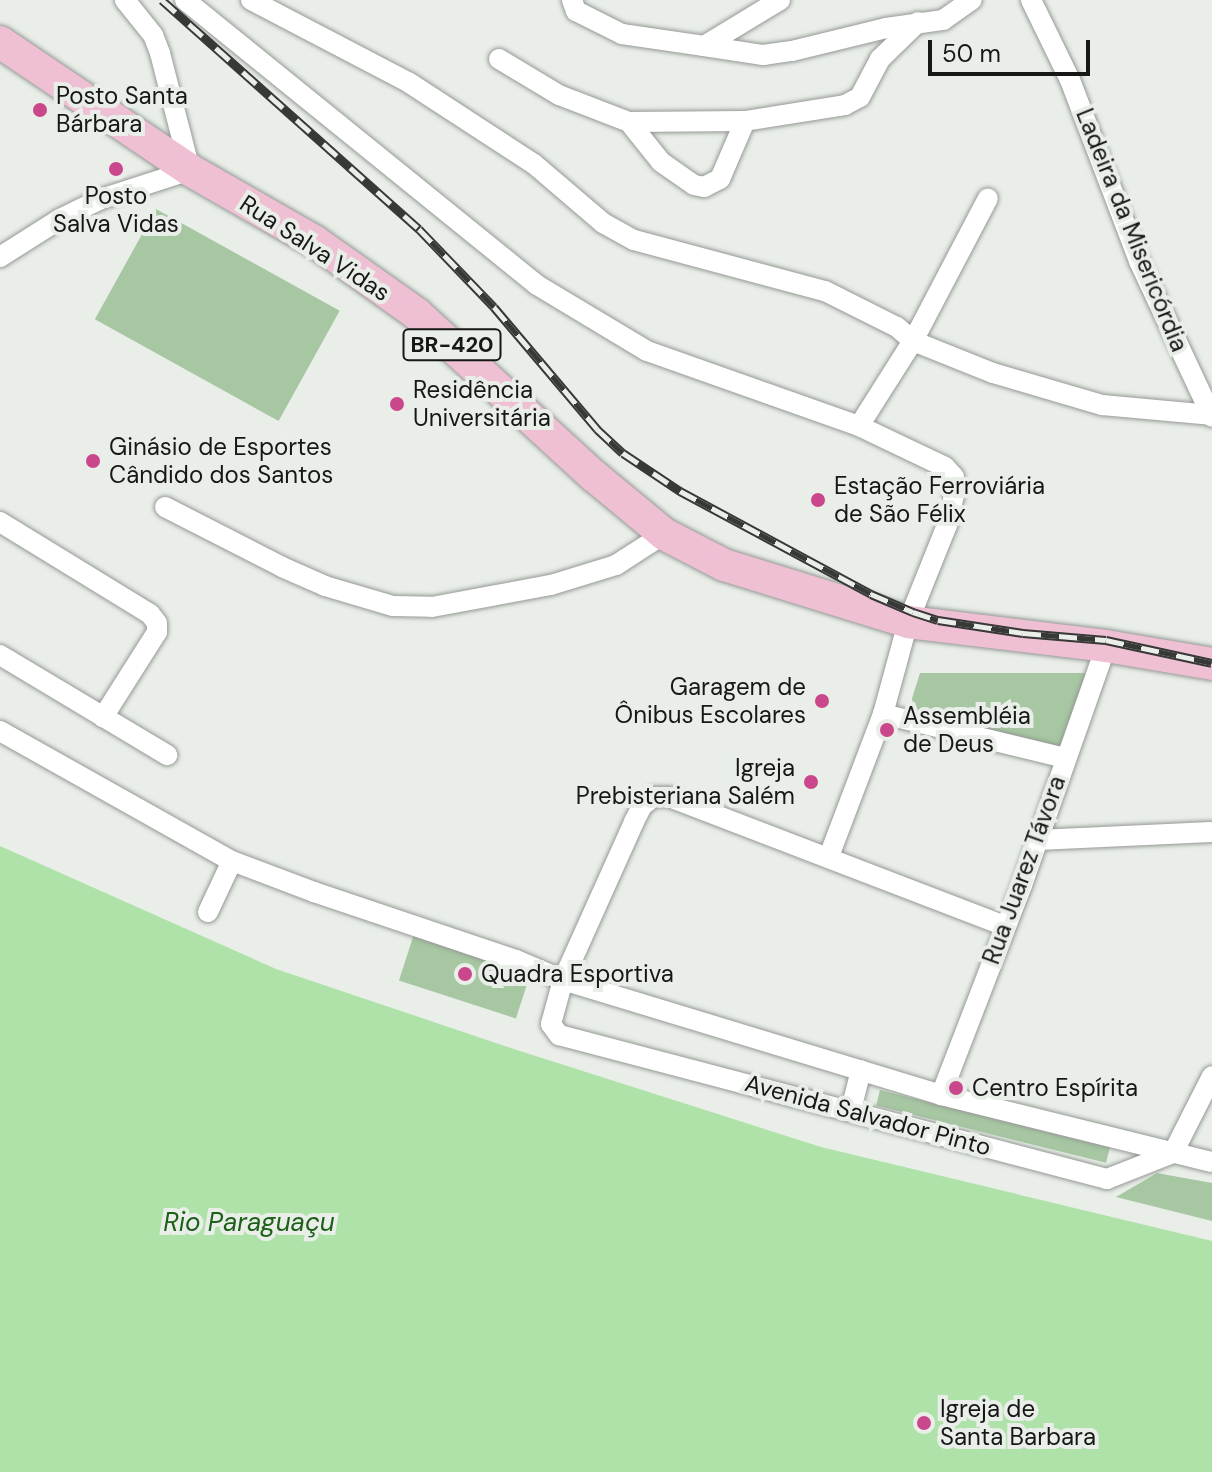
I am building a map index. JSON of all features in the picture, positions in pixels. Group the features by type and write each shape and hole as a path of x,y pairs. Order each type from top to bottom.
{"main road":[{"name":"Rua Salva Vidas","path":"0,42 190,170 314,241 417,314 594,476 664,534 724,565 908,622"},
{"name":"BR-420","path":"908,622 1106,646 1212,664"}],"street":[{"path":"1,253 101,199 190,170 160,53 153,35 125,0"},
{"path":"185,0 537,285 647,351 859,426 945,467 954,477 955,491 947,525 908,622 883,714 829,856"},
{"path":"251,0 408,82 534,164 603,223 634,240 825,291 897,327 913,341 993,373 1102,405 1211,416"},
{"path":"572,0 576,11 622,34 763,55 918,22 943,20 972,0"},
{"path":"704,46 780,0"},
{"name":"Ladeira da Misericórdia","path":"1031,0 1070,80 1139,261 1211,416"},
{"path":"499,59 559,95 629,122 745,121 822,112 860,97 880,59 918,22"},
{"path":"629,122 661,162 694,185 704,187 720,179 745,121"},
{"path":"859,426 913,341 988,198"},
{"path":"165,507 325,586 393,606 432,607 551,585 616,565 664,534"},
{"path":"0,522 150,614 157,623 157,632 103,717"},
{"name":"Rua Juarez Távora","path":"941,1095 1106,646"},
{"path":"0,655 167,755"},
{"path":"883,714 1065,758"},
{"name":"Avenida Salvador Pinto","path":"0,731 232,861 516,960 563,980 941,1095 1212,1162"},
{"path":"563,980 634,822 642,806 653,797 669,797 1005,926"},
{"path":"1037,840 1212,832"},
{"path":"208,912 232,861"},
{"name":"Avenida Salvador Pinto","path":"563,980 551,1024 559,1035 1107,1179 1173,1153"},
{"path":"851,1110 861,1070"},
{"path":"1173,1153 1212,1076"}],"shaded area":[{"path":"156,209 340,311 279,421 95,319"},
{"path":"920,673 1089,673 1062,752 909,708"},
{"name":"Quadra Esportiva","path":"415,931 532,969 516,1018 399,980"},
{"path":"880,1090 1110,1147 1106,1163 876,1106"},
{"path":"1157,1173 1212,1183 1212,1221 1116,1197"}],"water":[{"name":"Rio Paraguaçu","path":"0,846 276,969 520,1051 821,1147 1212,1241 1212,1472 0,1472"}],"railway":[{"path":"162,0 419,229 494,307 597,429 623,453 680,491 871,594 913,612 938,620 1023,633 1106,640 1212,663"}],"place":[{"name":"Posto Santa Bárbara","path":"40,110"},
{"name":"Posto Salva Vidas","path":"116,169"},
{"name":"Residência Universitária","path":"397,404"},
{"name":"Ginásio de Esportes Cândido dos Santos","path":"93,461"},
{"name":"Estação Ferroviária de São Félix","path":"818,500"},
{"name":"Garagem de Ônibus Escolares","path":"822,701"},
{"name":"Assembléia de Deus","path":"887,730"},
{"name":"Igreja Prebisteriana Salém","path":"811,782"},
{"name":"Quadra Esportiva","path":"465,974"},
{"name":"Centro Espírita","path":"956,1088"},
{"name":"Igreja de Santa Barbara","path":"924,1423"}]}
